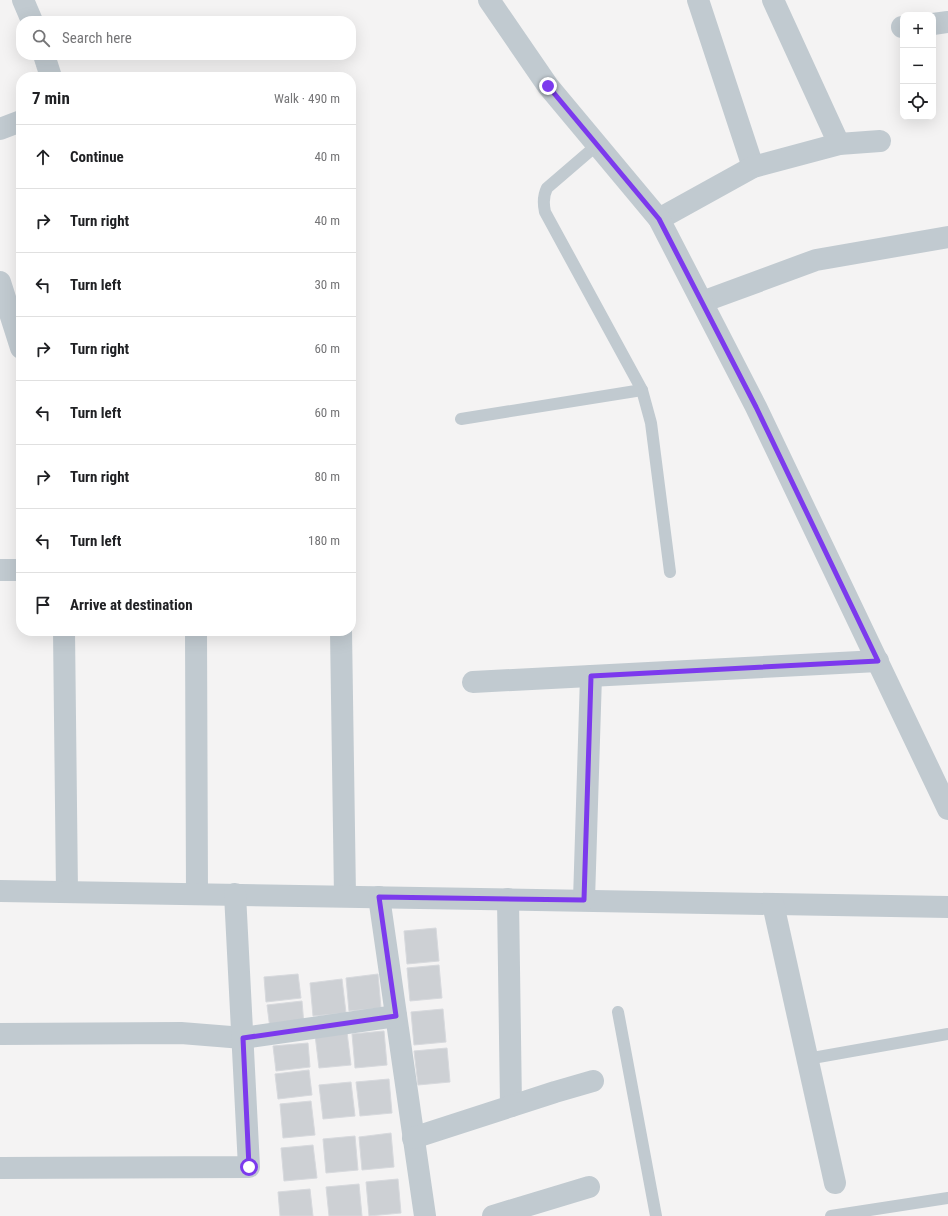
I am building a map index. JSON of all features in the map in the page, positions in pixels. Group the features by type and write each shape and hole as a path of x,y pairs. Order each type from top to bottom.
{"street":[{"path":"23,0 30,16"},
{"path":"489,0 548,86 659,219 756,407 948,809"},
{"path":"698,0 753,167"},
{"path":"773,0 839,144"},
{"path":"936,24 948,22"},
{"path":"46,60 49,72"},
{"path":"0,128 16,123"},
{"path":"659,219 753,167 839,144 880,141"},
{"path":"702,302 816,260 948,237"},
{"path":"0,282 16,332"},
{"path":"0,570 16,570"},
{"path":"64,636 67,892"},
{"path":"196,636 197,894"},
{"path":"341,636 345,896"},
{"path":"473,682 878,661"},
{"path":"584,900 591,676"},
{"path":"0,891 948,907"},
{"path":"0,1168 249,1167 235,894"},
{"path":"379,897 425,1216"},
{"path":"508,899 511,1106"},
{"path":"773,904 835,1182"},
{"path":"0,1034 181,1033 243,1038 396,1016"},
{"path":"413,1138 593,1081"},
{"path":"493,1216 589,1187"}],"lane":[{"path":"597,145 547,188 544,194 543,203 545,212 642,390 651,423 670,572"},
{"path":"461,419 642,390"},
{"path":"618,1012 656,1216"},
{"path":"807,1059 948,1034"},
{"path":"831,1216 948,1198"}],"building":[{"path":"436,928 439,961 407,964 404,931"},
{"path":"439,965 442,998 410,1001 407,968"},
{"path":"298,974 301,998 266,1002 264,977"},
{"path":"378,974 381,1008 349,1011 346,978"},
{"path":"342,979 346,1013 313,1016 310,983"},
{"path":"302,1001 304,1025 270,1029 267,1005"},
{"path":"443,1009 446,1042 414,1045 411,1012"},
{"path":"384,1031 387,1065 355,1068 352,1034"},
{"path":"347,1032 351,1065 319,1068 315,1035"},
{"path":"308,1043 310,1067 276,1071 273,1046"},
{"path":"447,1048 450,1082 418,1085 414,1051"},
{"path":"309,1070 312,1095 278,1099 275,1074"},
{"path":"389,1079 392,1113 360,1116 356,1082"},
{"path":"351,1082 355,1116 323,1119 319,1085"},
{"path":"311,1101 315,1135 283,1138 280,1104"},
{"path":"391,1133 394,1167 362,1170 359,1137"},
{"path":"355,1136 358,1170 326,1173 323,1139"},
{"path":"313,1145 317,1178 284,1181 281,1148"},
{"path":"398,1179 401,1213 369,1216 366,1182"},
{"path":"359,1184 362,1216 329,1216 326,1187"},
{"path":"310,1189 313,1216 280,1216 278,1192"}],"route":[{"path":"249,1167 243,1038 396,1016 379,897 584,900 591,676 878,661 756,407 659,219 548,86"}]}
